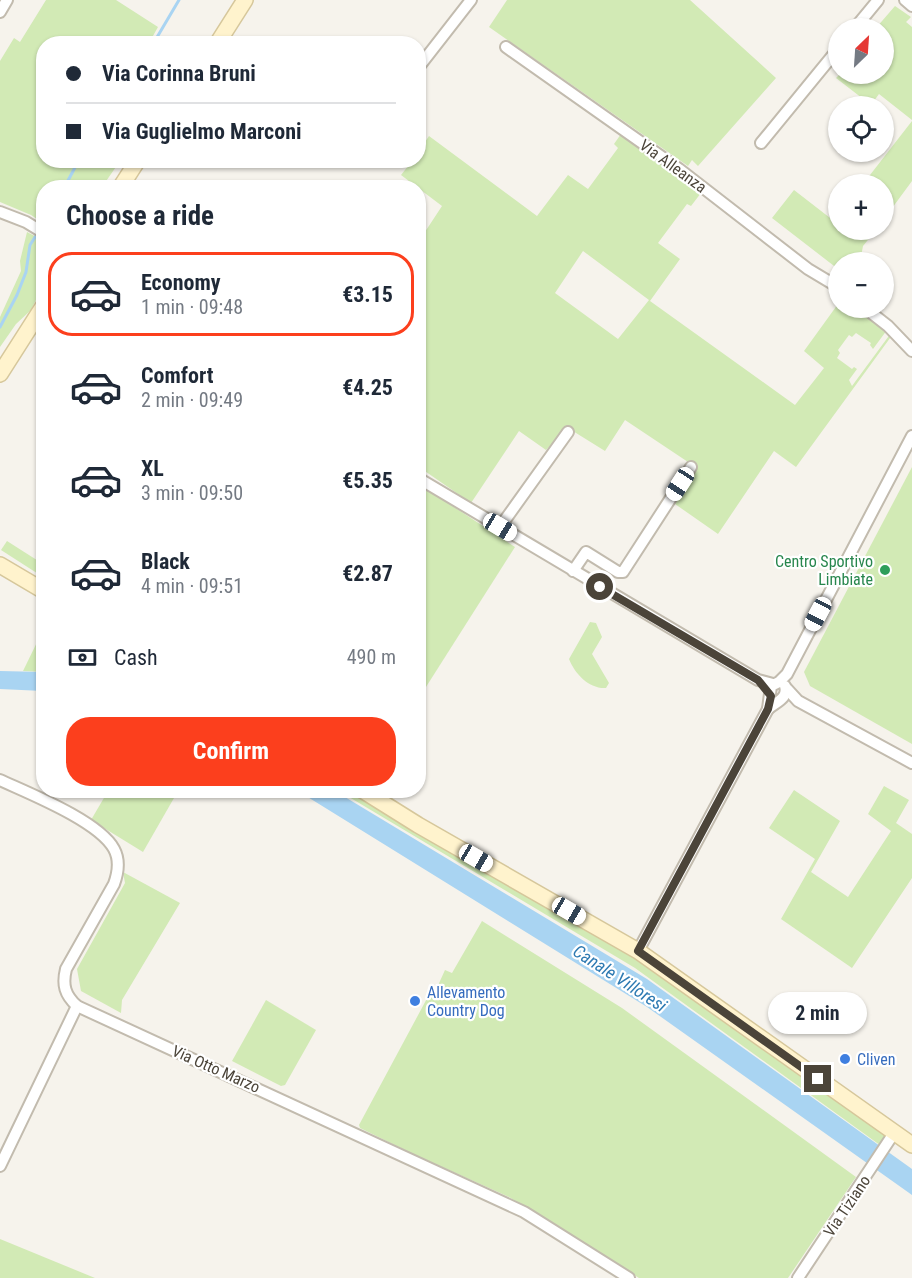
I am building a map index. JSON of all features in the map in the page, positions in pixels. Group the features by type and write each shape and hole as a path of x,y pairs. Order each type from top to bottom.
{"street":[{"path":"0,12 7,0"},
{"path":"222,36 245,0"},
{"path":"426,58 471,0"},
{"path":"863,18 878,0"},
{"path":"905,0 912,6"},
{"name":"Via Alleanza","path":"506,47 679,169 808,269 828,281"},
{"path":"761,143 828,61"},
{"path":"0,212 36,228"},
{"path":"0,374 36,316"},
{"path":"878,318 912,351"},
{"path":"500,527 568,432"},
{"path":"638,951 912,436"},
{"path":"573,571 586,552 618,572 623,572 691,467"},
{"path":"426,483 758,680 912,763"},
{"path":"0,565 36,586"},
{"path":"0,780 36,797"},
{"path":"0,1166 77,1006 70,1000 65,990 63,980 66,969 117,876 117,857 107,839 83,821 38,798"},
{"path":"375,798 638,951 891,1139 912,1145"},
{"name":"Via Otto Marzo","path":"77,1006 524,1212 629,1278"},
{"name":"Via Tiziano","path":"798,1278 891,1139"}],"green space":[{"path":"46,0 116,0 158,27 153,36 36,36 36,168 115,168 107,180 36,180 36,218 0,202 0,61 14,38 20,42"},
{"path":"507,0 690,0 776,78 698,166 692,160 688,166 489,27"},
{"path":"895,6 911,17 906,22 912,27 912,120 894,106 894,96 879,94 878,96 859,96 844,84 894,84 894,18 885,18"},
{"path":"912,121 912,181 894,205 894,174 871,174 880,162 894,162 894,144"},
{"path":"621,134 701,193 691,206 687,204 658,243 680,259 650,301 795,405 824,368 804,351 828,318 872,318 887,330 873,349 871,343 856,333 852,337 849,335 838,350 840,353 837,358 852,369 854,367 857,369 849,380 852,386 891,333 893,334 796,467 774,451 718,534 675,504 694,466 625,420 605,451 568,428 546,450 519,431 471,503 426,472 426,230 442,206 426,194 426,180 408,180 401,175 406,168 426,168 426,140 429,136 537,216 568,175 588,189 618,148 614,144","holes":["583,251 649,300 618,339 555,293"]},
{"path":"794,190 828,216 828,240 868,240 862,252 828,252 828,261 772,218"},
{"path":"27,232 36,237 36,300 31,310 16,324 0,347 0,317 21,271 20,261"},
{"name":"Centro Sportivo Limbiate","path":"912,467 912,744 810,686 804,672"},
{"path":"426,489 515,547 426,687"},
{"path":"7,541 36,560 36,572 1,550"},
{"path":"590,622 596,623 602,637 592,654 609,683 606,688 594,686 583,680 569,659"},
{"path":"36,644 36,672 23,671"},
{"path":"884,786 909,800 896,823 912,834 912,878 852,968 781,919 815,859 769,828 794,790 840,821 811,872 848,897 891,831 868,814"},
{"path":"104,798 174,798 143,852 91,820"},
{"path":"351,798 371,798 625,949 889,1134 884,1148 635,968"},
{"path":"123,872 180,903 122,1000 121,1013 81,991 77,969 125,883"},
{"path":"482,921 622,1008 856,1177 788,1278 639,1278 509,1197 360,1128 359,1125 431,991 435,992 445,970 452,973"},
{"path":"266,1000 316,1030 285,1085 281,1086 232,1061"},
{"path":"0,1239 95,1278 0,1278"}],"water":[{"path":"0,671 36,672 36,691 0,689"},
{"name":"Canale Villoresi","path":"309,798 347,798 647,979 912,1169 912,1195 647,1007"}],"waterway":[{"path":"158,36 179,0"},
{"path":"68,180 75,168"},
{"path":"0,327 17,295 26,272 30,245 36,236"}],"place":[{"name":"Centro Sportivo Limbiate","path":"885,570"},
{"name":"Allevamento Country Dog","path":"415,1001"},
{"name":"Cliven","path":"845,1059"}],"route":[{"path":"600,587 758,680 771,696 768,709 638,951 818,1079"}]}
